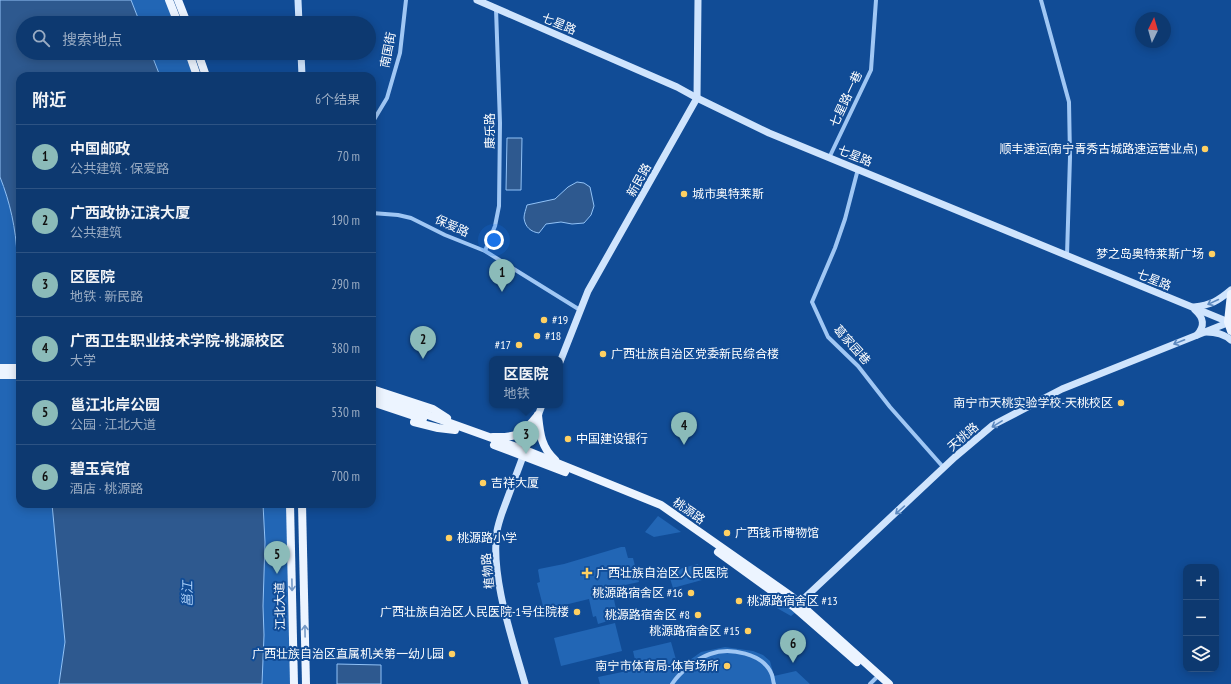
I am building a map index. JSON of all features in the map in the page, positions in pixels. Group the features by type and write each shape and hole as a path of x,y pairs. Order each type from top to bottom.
{"main road":[{"path":"169,0 175,16"},
{"path":"178,0 184,16"},
{"path":"298,0 299,16"},
{"name":"七星路","path":"477,0 677,87 769,133 1230,323"},
{"name":"新民路","path":"562,356 588,291 697,98 698,0"},
{"path":"191,60 196,72"},
{"path":"200,60 205,72"},
{"path":"301,60 302,72"},
{"path":"1192,307 1206,306 1218,301 1231,290"},
{"path":"1231,294 1231,331"},
{"path":"1192,307 1200,314 1202,319 1201,334 1219,333 1231,340"},
{"name":"天桃路","path":"797,605 944,468 993,425 1062,389 1230,323"},
{"path":"0,368 16,368"},
{"path":"0,375 16,375"},
{"path":"376,390 446,416 455,428"},
{"path":"376,397 439,421"},
{"path":"376,403 439,421"},
{"path":"376,408 418,423 438,428 455,428"},
{"path":"524,453 541,408"},
{"path":"486,436 511,437 521,434 528,428 538,415"},
{"path":"538,415 540,435 548,454 560,465"},
{"name":"桃源路","path":"439,421 560,465 661,505 797,605 889,684"},
{"name":"桃源路","path":"455,428 486,436 659,509 797,605 873,681 882,684"},
{"name":"植物路","path":"524,453 502,513 497,532 496,552 497,572 503,601 525,684"},
{"name":"江北大道","path":"290,508 294,684"},
{"name":"江北大道","path":"302,508 306,684"}],"street":[{"name":"南国街","path":"376,116 386,98 400,53 406,0"},
{"name":"七星路一巷","path":"829,158 871,70 876,0"},
{"path":"1041,0 1069,102 1070,156 1066,255"},
{"name":"康乐路","path":"485,251 495,226 499,206 500,123 496,9"},
{"name":"葛家园巷","path":"858,169 846,219 812,302 828,337 858,366 890,406 944,468"},
{"name":"保爱路","path":"376,213 398,215 411,218 445,235 485,251 580,310"},
{"path":"672,684 689,666 701,658 710,653 726,650 740,652 754,657 765,665 772,674 774,684"}],"shaded area":[{"path":"131,0 169,0 175,16 137,16"},
{"path":"154,60 191,60 196,72 158,72"},
{"path":"0,177 10,206 16,246 16,508 52,508 65,642 59,684 0,684"},
{"path":"263,508 290,508 294,684 262,684 265,542"},
{"path":"658,516 681,532 654,537 645,532"},
{"path":"625,547 628,558 633,558 639,582 625,585 626,591 613,595 618,618 598,624 596,616 593,617 589,599 544,610 537,583 540,582 539,569 564,564"},
{"path":"698,564 702,580 673,588 668,572"},
{"path":"770,593 795,613 791,616 768,603 769,600 767,596"},
{"path":"615,623 622,651 561,666 554,638"},
{"name":"南宁市体育局-体育场所","path":"671,642 679,670 701,652 725,647 753,651 763,655 770,661 774,676 796,671 810,684 600,684 598,677 637,669 633,651"}],"water":[{"path":"0,0 131,0 137,16 16,16 16,60 154,60 158,72 16,72 16,246 10,206 0,177"},
{"path":"507,138 522,138 521,190 506,190"},
{"path":"577,182 584,183 590,187 594,206 591,215 584,223 572,224 561,222 546,224 539,233 533,232 526,224 524,218 527,205 555,199 568,187"},
{"name":"邕江","path":"52,508 263,508 265,542 262,684 59,684 65,642"},
{"path":"337,664 381,665 381,684 337,684"}],"place":[{"name":"顺丰速运(南宁青秀古城路速运营业点)","path":"1205,149"},
{"name":"城市奥特莱斯","path":"684,194"},
{"name":"梦之岛奥特莱斯广场","path":"1212,254"},
{"name":"中国邮政","path":"502,292"},
{"name":"#19","path":"544,320"},
{"name":"#18","path":"537,336"},
{"name":"#17","path":"519,345"},
{"name":"广西壮族自治区党委新民综合楼","path":"603,354"},
{"name":"广西政协江滨大厦","path":"423,359"},
{"name":"南宁市天桃实验学校-天桃校区","path":"1121,403"},
{"name":"中国建设银行","path":"568,439"},
{"name":"广西卫生职业技术学院-桃源校区","path":"684,445"},
{"name":"区医院","path":"526,454"},
{"name":"吉祥大厦","path":"483,483"},
{"name":"广西钱币博物馆","path":"727,533"},
{"name":"桃源路小学","path":"449,538"},
{"name":"广西壮族自治区人民医院","path":"587,573"},
{"name":"邕江北岸公园","path":"277,574"},
{"name":"桃源路宿舍区 #16","path":"691,593"},
{"name":"桃源路宿舍区 #13","path":"739,601"},
{"name":"广西壮族自治区人民医院-1号住院楼","path":"577,612"},
{"name":"桃源路宿舍区 #8","path":"698,615"},
{"name":"桃源路宿舍区 #15","path":"748,631"},
{"name":"广西壮族自治区直属机关第一幼儿园","path":"452,654"},
{"name":"碧玉宾馆","path":"793,663"},
{"name":"南宁市体育局-体育场所","path":"727,666"}]}
